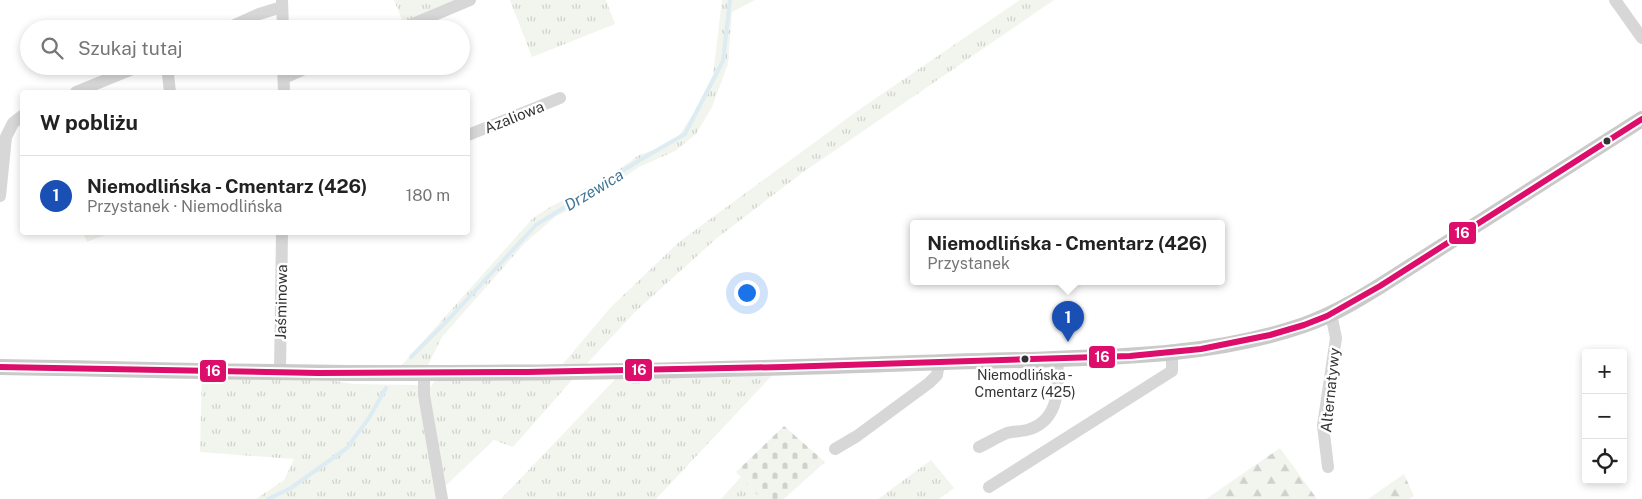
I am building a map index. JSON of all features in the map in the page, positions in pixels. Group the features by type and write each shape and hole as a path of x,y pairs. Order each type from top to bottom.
{"main road":[{"path":"0,367 424,373 672,371 1056,359 1196,349 1269,335 1331,314 1384,283 1642,119"}],"street":[{"path":"422,20 470,0"},
{"path":"1615,0 1642,38"},
{"path":"246,20 282,4 283,20"},
{"path":"81,90 118,75"},
{"path":"167,75 170,90"},
{"path":"284,75 284,90"},
{"name":"Azaliowa","path":"470,134 560,98"},
{"path":"0,196 6,137 14,123 20,118"},
{"name":"Jaśminowa","path":"280,372 282,235"},
{"name":"Alternatywy","path":"1328,467 1323,426 1336,338 1331,314"},
{"path":"989,487 1172,370 1172,352"},
{"path":"979,447 1007,433 1030,429 1044,422 1052,412 1056,400 1058,378 1056,359"},
{"path":"835,449 857,436 929,383 937,375 940,363"},
{"path":"424,373 424,395 442,499"}],"green space":[{"path":"394,0 470,0 422,20 402,20"},
{"path":"510,0 606,0 615,24 532,57"},
{"path":"722,0 755,0 732,12 728,64 712,107 696,134 675,151 639,167 607,189 555,217 525,243 442,337 428,365 401,366 533,218 614,173 639,155 675,142 695,111 713,75"},
{"path":"1020,0 1054,0 802,173 717,238 636,311 513,447 494,440 441,490 442,499 256,499 284,480 294,459 200,452 202,371 280,372 354,384 417,385 424,395 434,382 451,373 556,372 611,307 679,242 860,109"},
{"path":"84,235 105,235 87,242"},
{"path":"779,368 656,499 501,499 623,371"},
{"path":"784,426 825,462 784,499 761,499 736,472"},
{"path":"1280,448 1317,499 1206,499"},
{"path":"931,460 954,488 939,499 878,499"},
{"path":"1404,474 1414,496 1409,499 1368,499"},
{"path":"741,477 761,499 721,499"}],"waterway":[{"name":"Drzewica","path":"411,357 536,225 685,134 723,61 730,0"},
{"name":"Drzewica","path":"268,499 291,488 347,448 369,418 386,388"}],"transit line":[{"name":"16","path":"0,367 318,373 527,372 783,367 1130,356 1201,349 1270,335 1327,316 1380,286 1642,119"}],"place":[{"name":"Niemodlińska - Cmentarz (426)","path":"1068,342"},
{"name":"Niemodlińska - Cmentarz (425)","path":"1025,359"}]}
